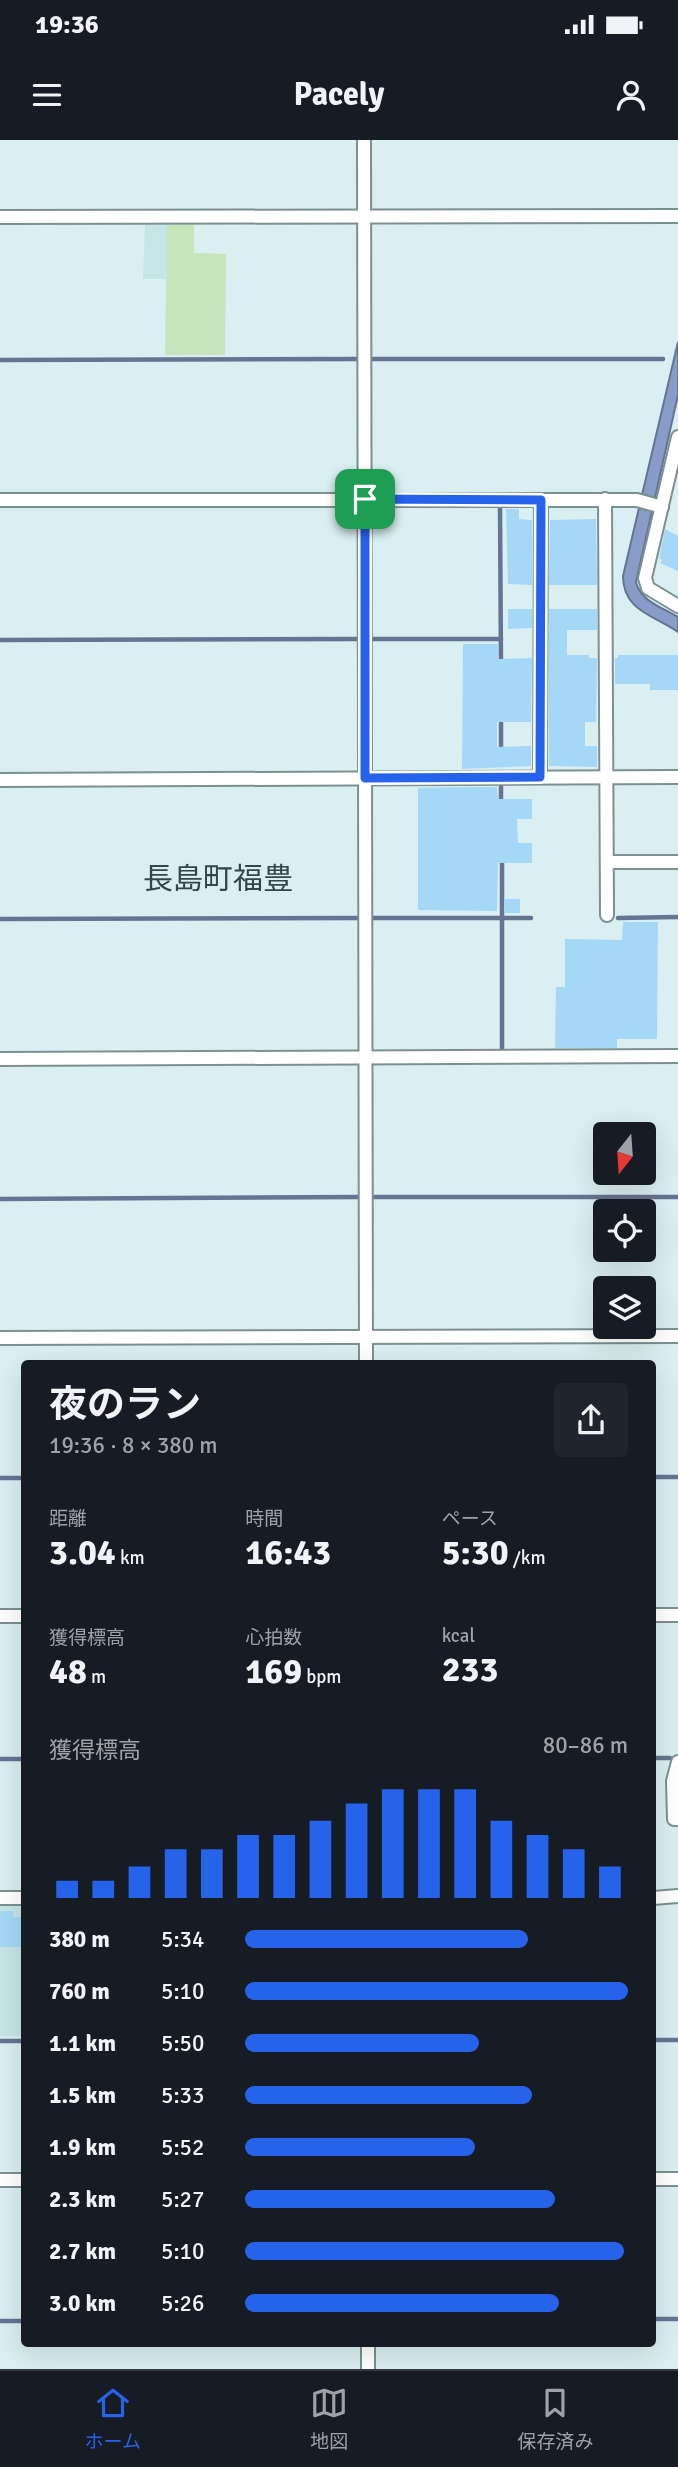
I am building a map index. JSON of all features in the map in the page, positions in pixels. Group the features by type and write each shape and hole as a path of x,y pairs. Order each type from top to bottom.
{"street":[{"path":"364,140 366,1360"},
{"path":"0,217 678,216"},
{"path":"678,437 645,578 648,588 678,606"},
{"path":"0,500 605,499 637,500 660,506"},
{"path":"605,499 607,915"},
{"path":"540,777 541,500"},
{"path":"0,780 678,777"},
{"path":"607,862 678,862"},
{"path":"0,1059 678,1056"},
{"path":"0,1338 678,1336"},
{"path":"656,1615 678,1615"},
{"path":"0,1616 21,1616"},
{"path":"678,1762 673,1781 674,1819 678,1819"},
{"path":"656,1898 678,1896"},
{"path":"0,1898 21,1898"},
{"path":"656,2179 678,2179"},
{"path":"0,2180 21,2180"},
{"path":"368,2347 368,2369"}],"shaded area":[{"path":"145,225 167,225 166,279 143,279"},
{"path":"0,1906 21,1906 21,2036 0,2036"}],"green space":[{"path":"167,225 194,225 194,253 226,254 225,355 165,355"}],"water":[{"path":"678,342 678,395 636,582 638,589 647,599 678,617 678,632 634,605 624,588 623,576"}],"building":[{"path":"506,509 519,509 519,519 532,520 532,585 508,584"},
{"path":"596,519 597,585 549,585 550,520"},
{"path":"665,529 678,536 678,571 660,563"},
{"path":"508,609 532,609 532,628 508,629"},
{"path":"549,609 597,609 597,630 567,630 567,655 589,655 589,658 597,658 596,722 585,722 585,746 597,746 597,767 549,766"},
{"path":"463,644 498,644 498,659 532,658 531,722 497,722 497,747 531,746 531,766 462,769"},
{"path":"618,655 678,655 678,690 650,690 650,684 615,684 615,658 618,658"},
{"path":"497,787 498,799 532,799 532,819 517,819 518,843 532,843 532,863 498,863 497,911 418,910 418,788"},
{"path":"505,899 520,899 520,913 505,913"},
{"path":"623,922 658,922 657,1039 617,1039 617,1048 555,1048 556,987 565,987 565,939 622,940"},
{"path":"0,1911 13,1911 13,1917 21,1917 21,1947 0,1947"}],"waterway":[{"path":"0,360 361,359"},
{"path":"370,359 663,359"},
{"path":"500,508 501,665"},
{"path":"0,640 359,639"},
{"path":"372,639 501,639"},
{"path":"501,719 501,752"},
{"path":"501,786 501,803"},
{"path":"502,857 502,1052"},
{"path":"618,918 678,917"},
{"path":"0,919 362,918"},
{"path":"371,918 531,918"},
{"path":"0,1199 360,1197"},
{"path":"372,1197 678,1197"},
{"path":"656,1477 678,1477"},
{"path":"0,1478 21,1478"},
{"path":"656,1758 670,1758"},
{"path":"0,1759 21,1759"},
{"path":"656,2040 678,2040"},
{"path":"0,2041 21,2041"},
{"path":"656,2319 678,2319"},
{"path":"0,2321 21,2321"}],"district":[{"name":"長島町福豊","path":"218,879"}],"route":[{"path":"365,499 541,500 540,777 365,778 365,499"}]}
